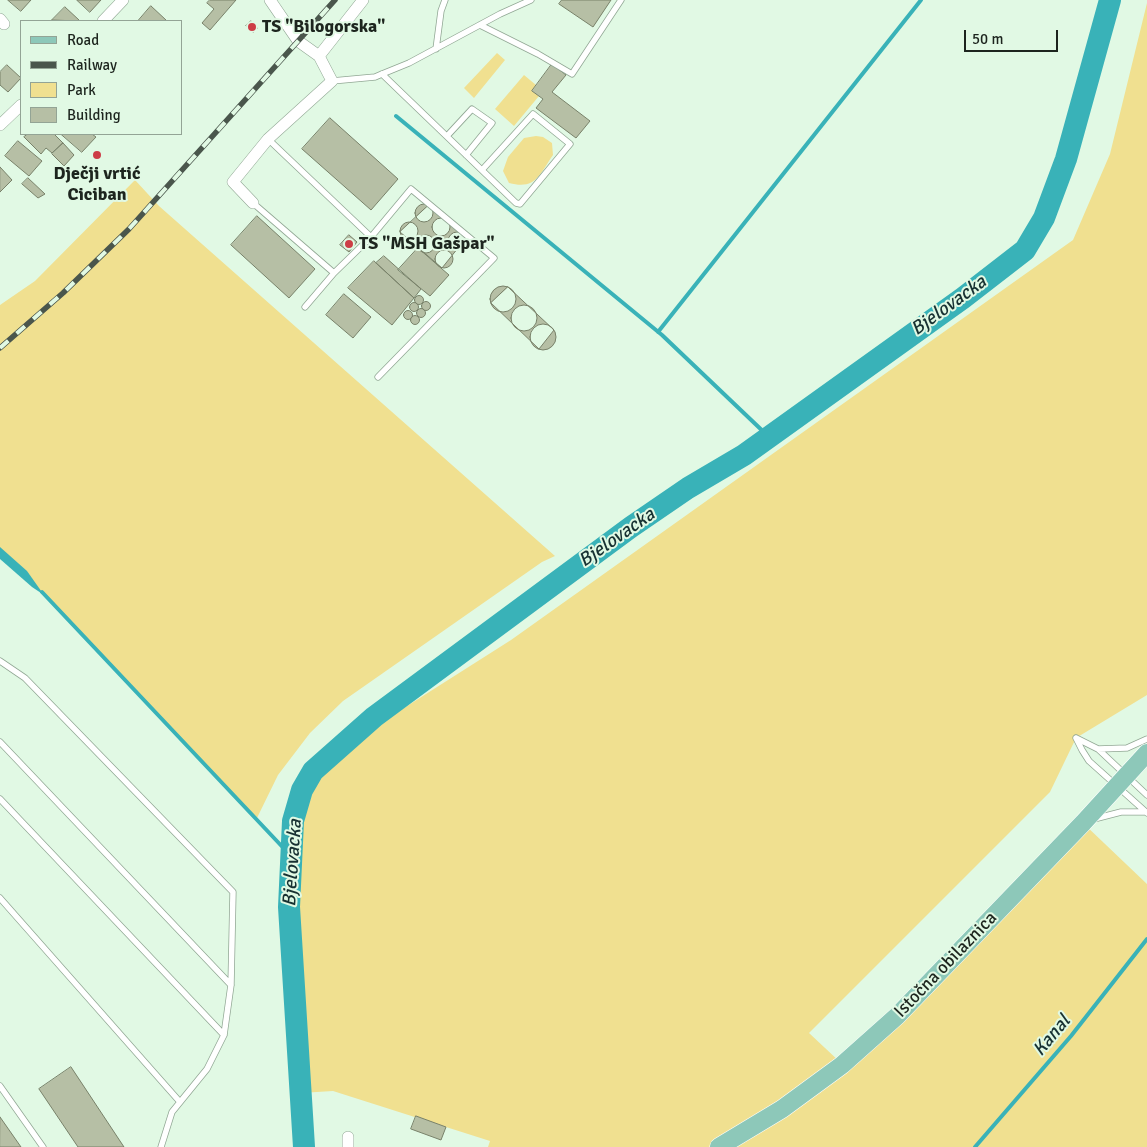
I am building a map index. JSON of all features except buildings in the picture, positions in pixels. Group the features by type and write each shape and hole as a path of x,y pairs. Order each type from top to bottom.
{"main road":[{"name":"Istočna obilaznica","path":"719,1147 782,1109 842,1065 897,1016 1083,823 1147,753"}],"street":[{"path":"104,20 123,0"},
{"path":"253,202 233,182 268,139 332,81 318,56 298,41 270,0"},
{"path":"318,56 363,0"},
{"path":"0,125 20,105"}],"lane":[{"path":"436,49 444,0"},
{"path":"332,81 375,77 409,63 532,0"},
{"path":"480,25 538,54 572,74 621,0"},
{"path":"382,74 516,203 520,204 570,144 533,114 482,170"},
{"path":"447,136 472,109 492,123 466,155"},
{"path":"268,139 371,237"},
{"path":"305,307 334,273 371,237 411,188 494,258 378,377"},
{"path":"253,202 334,273"},
{"path":"0,661 25,678 233,892 231,986 224,1035 207,1069 172,1112 161,1147"},
{"path":"1146,813 1121,781 1098,749 1076,738 1089,760 1121,781 1147,795"},
{"path":"1098,749 1127,748 1147,739"},
{"path":"0,742 231,986"},
{"path":"0,798 224,1035"},
{"path":"1083,823 1121,812 1146,813"},
{"path":"0,898 180,1102"},
{"path":"0,1086 43,1147"}],"green space":[{"path":"1147,3 1147,695 1076,738 1050,792 809,1033 840,1062 1083,823 1147,884 1147,1147 488,1147 490,1141 333,1091 301,1093 291,955 291,852 292,831 298,801 304,786 314,771 330,755 511,640 1073,240 1110,154"},
{"path":"497,53 505,60 474,98 464,88"},
{"path":"524,75 536,85 532,91 539,96 514,126 495,109"},
{"path":"543,137 552,143 553,155 536,179 525,184 509,183 503,171 508,157 524,138"},
{"path":"135,180 159,206 555,556 542,562 343,701 310,733 278,775 256,820 0,549 0,305 35,281"}],"water":[{"path":"0,547 27,571 44,595 0,559"}],"waterway":[{"path":"658,332 921,0"},
{"name":"Bjelovacka","path":"304,1147 289,907 293,821 302,790 313,771 374,717 631,527 688,488 744,455 963,298 1025,250 1044,218 1066,159 1110,0"},
{"path":"396,116 662,335 769,437"},
{"path":"42,592 291,856"},
{"name":"Kanal","path":"975,1147 1071,1036 1147,939"}],"railway":[{"path":"0,348 63,293 129,229 335,0"}],"place":[{"name":"TS \"Bilogorska\"","path":"252,27"},
{"name":"Dječji vrtić Ciciban","path":"97,155"},
{"name":"TS \"MSH Gašpar\"","path":"349,244"}]}
